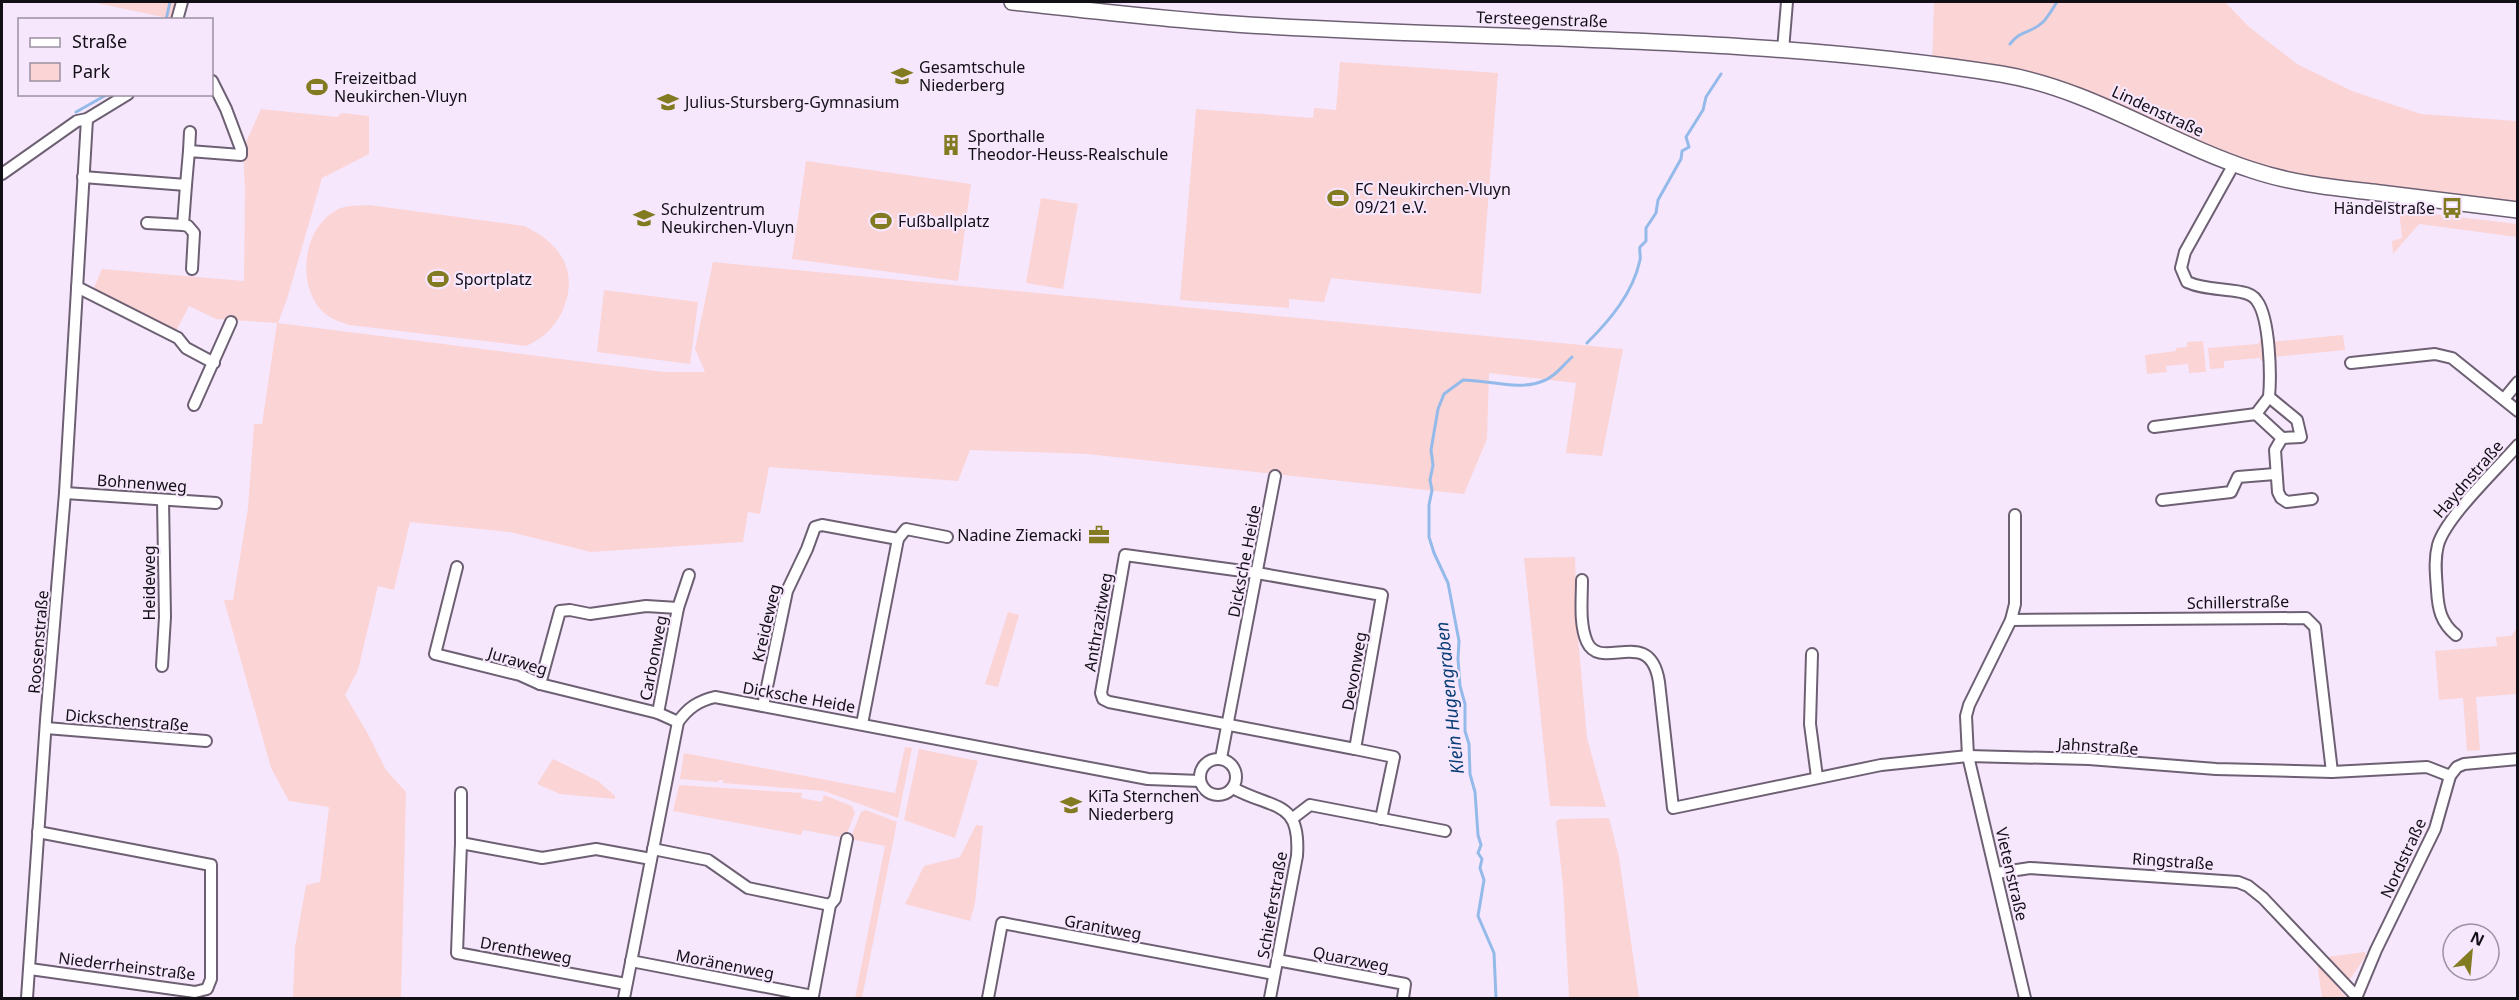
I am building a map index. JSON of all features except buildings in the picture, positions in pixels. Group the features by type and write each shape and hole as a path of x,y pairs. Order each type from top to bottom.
{"street":[{"path":"178,18 182,2"},
{"name":"Tersteegenstraße","path":"1012,2 1233,24 1642,40 1783,50"},
{"path":"1783,50 1787,2"},
{"name":"Lindenstraße","path":"1783,50 1932,64 2039,82 2076,94 2200,151 2265,174 2313,184 2517,210"},
{"path":"189,151 241,155 241,149 226,109 213,83"},
{"path":"2,174 77,121 87,119 125,96"},
{"name":"Roosenstraße","path":"27,999 65,493 87,119"},
{"path":"183,225 190,132"},
{"path":"2154,427 2256,414 2269,398 2270,385 2264,319 2255,298 2242,292 2199,288 2187,282 2181,268 2185,252 2234,164"},
{"path":"83,177 186,185"},
{"path":"147,223 188,225 194,233 192,269"},
{"path":"77,287 178,338 186,348 214,363"},
{"path":"194,405 231,322"},
{"path":"2351,363 2435,354 2452,358 2517,411"},
{"path":"2504,399 2517,382"},
{"path":"2256,414 2282,438 2301,437 2297,420 2269,398"},
{"path":"2282,438 2275,450 2275,474 2281,498 2287,502 2312,499"},
{"name":"Haydnstraße","path":"2456,635 2447,627 2438,609 2436,559 2438,545 2449,522 2517,445"},
{"path":"2162,500 2231,492 2238,477 2275,474"},
{"name":"Dicksche Heide","path":"1221,758 1275,476"},
{"name":"Bohnenweg","path":"65,493 216,503"},
{"name":"Heideweg","path":"162,666 165,617 163,500"},
{"path":"1968,756 1966,716 1969,705 2010,620 2015,604 2015,515"},
{"name":"Kreideweg","path":"763,706 787,591 815,527 822,525 897,539 906,529 946,537"},
{"path":"862,724 897,539"},
{"name":"Anthrazitweg","path":"1228,725 1108,702 1103,699 1101,693 1125,555 1257,573"},
{"name":"Juraweg","path":"457,567 435,654 519,675 540,684 658,713 678,722"},
{"name":"Devonweg","path":"1257,573 1382,595 1355,749"},
{"name":"Carbonweg","path":"658,713 678,608 689,575"},
{"name":"Jahnstraße","path":"1582,580 1583,623 1591,648 1607,654 1628,650 1639,651 1653,662 1659,682 1673,808 1881,765 1968,756 2089,759 2216,769 2332,772 2427,767 2450,776"},
{"name":"Carbonweg","path":"540,684 560,611 570,610 590,614 646,606 678,608"},
{"name":"Schillerstraße","path":"2010,620 2306,618 2315,627 2332,772"},
{"path":"1812,654 1810,724 1817,777"},
{"name":"Dicksche Heide","path":"678,722 695,704 715,697 1148,779 1200,781 1206,791 1211,794 1223,795 1233,788"},
{"path":"624,999 678,722"},
{"path":"1228,725 1394,757 1381,819"},
{"name":"Dickschenstraße","path":"46,728 206,741"},
{"name":"Vietenstraße","path":"1968,756 2025,999"},
{"path":"1200,781 1204,764 1221,758 1227,760 1235,770 1236,783 1233,788 1253,799 1281,808 1293,818 1310,805 1445,831"},
{"path":"2450,776 2457,767 2464,764 2517,759"},
{"name":"Nordstraße","path":"2356,997 2376,950 2435,829 2450,776"},
{"name":"Drentheweg","path":"461,794 458,953 626,984"},
{"name":"Schieferstraße","path":"1270,999 1297,856 1298,834 1293,818"},
{"name":"Niederrheinstraße","path":"30,969 195,992 207,988 211,979 212,865 38,832"},
{"name":"Moränenweg","path":"631,961 813,997 830,905 835,899 847,839"},
{"path":"460,843 542,858 596,849 708,860 748,888 830,905"},
{"name":"Ringstraße","path":"1997,873 2030,868 2238,882 2248,886 2263,898 2356,997"},
{"name":"Granitweg","path":"988,999 1002,923 1274,974"},
{"name":"Quarzweg","path":"1277,960 1406,984 1403,999"}],"green space":[{"path":"92,2 176,2 172,18"},
{"path":"1934,2 2225,2 2249,27 2297,64 2352,91 2421,114 2517,121 2517,209 2294,181 2076,94 1932,64"},
{"name":"FC Neukirchen-Vluyn 09/21 e.V.","path":"1340,62 1498,73 1481,294 1331,278 1324,302 1289,299 1289,308 1180,300 1196,109 1313,118 1314,108 1336,110"},
{"path":"261,109 337,117 342,113 369,116 369,154 322,178 278,323 663,372 705,372 695,349 713,262 1623,349 1602,456 1566,453 1576,383 1489,373 1487,439 1464,494 1087,454 970,450 958,481 769,467 760,514 748,512 743,542 591,552 510,532 410,522 394,590 378,586 358,670 345,695 386,770 406,792 401,998 293,998 295,947 306,885 320,882 329,807 289,801 271,768 224,600 233,600 248,508 254,424 262,424 277,323 216,319 189,306 176,331 93,290 102,269 244,281 243,149"},
{"name":"Fußballplatz","path":"806,161 971,184 958,281 792,259"},
{"path":"1041,198 1078,204 1063,289 1026,283"},
{"name":"Sportplatz","path":"369,205 524,226 537,233 557,250 568,272 567,298 559,318 547,332 526,346 349,325 330,317 315,301 309,287 306,272 311,241 318,227 328,216 344,207"},
{"path":"2399,210 2517,224 2517,237 2419,224 2393,254 2392,241 2402,238"},
{"path":"604,290 698,302 690,364 597,352"},
{"path":"2343,335 2345,350 2273,357 2271,342"},
{"path":"2261,339 2263,362 2259,358 2224,361 2224,368 2210,369 2208,348 2258,344"},
{"path":"2203,341 2206,372 2189,373 2188,364 2166,366 2167,372 2147,374 2145,355 2176,351 2176,348 2187,347 2187,342"},
{"path":"1575,557 1578,637 1587,738 1606,807 1550,806 1524,558"},
{"path":"1008,612 1019,615 998,687 985,684"},
{"path":"2517,628 2517,694 2476,697 2480,750 2467,751 2463,698 2439,700 2435,651 2497,646 2496,637 2511,636"},
{"path":"905,747 912,748 898,818 824,791 723,783 723,780 718,782 680,779 684,753 895,793"},
{"path":"919,749 978,761 955,838 904,820"},
{"path":"553,759 598,781 615,796 615,799 560,794 537,784"},
{"path":"679,785 802,793 801,798 822,802 824,795 852,806 855,813 845,838 803,830 801,835 673,811"},
{"path":"866,810 897,822 862,998 855,998 885,846 850,839 861,812"},
{"path":"1609,818 1619,857 1639,998 1569,998 1563,886 1556,822 1559,819"},
{"path":"976,825 983,826 975,903 970,921 905,904 924,866 960,857"},
{"path":"2365,952 2366,956 2347,980 2326,961 2326,957"},
{"path":"2317,963 2346,997 2346,998 2322,998"}],"waterway":[{"path":"166,18 170,2"},
{"path":"2010,44 2018,36 2043,22 2057,2"},
{"name":"Klein Hugengraben","path":"1587,343 1612,315 1632,284 1640,260 1640,247 1646,241 1646,228 1656,213 1658,200 1681,159 1682,151 1689,147 1686,137 1703,110 1706,97 1721,74"},
{"path":"76,112 104,96"},
{"name":"Klein Hugengraben","path":"1496,998 1494,953 1478,916 1484,880 1480,868 1482,859 1478,853 1481,845 1478,835 1475,792 1470,774 1469,744 1465,731 1465,704 1460,686 1459,641 1448,583 1429,537 1429,505 1432,490 1430,480 1433,465 1431,450 1438,409 1444,394 1463,380 1514,385 1534,384 1551,377 1572,357"}],"place":[{"name":"Gesamtschule Niederberg","path":"902,76"},
{"name":"Freizeitbad Neukirchen-Vluyn","path":"317,87"},
{"name":"Julius-Stursberg-Gymnasium","path":"668,102"},
{"name":"Sporthalle Theodor-Heuss-Realschule","path":"951,145"},
{"name":"FC Neukirchen-Vluyn 09/21 e.V.","path":"1338,198"},
{"name":"Händelstraße","path":"2452,208"},
{"name":"Schulzentrum Neukirchen-Vluyn","path":"644,218"},
{"name":"Fußballplatz","path":"881,221"},
{"name":"Sportplatz","path":"438,279"},
{"name":"Nadine Ziemacki","path":"1099,535"},
{"name":"KiTa Sternchen Niederberg","path":"1071,805"}]}
